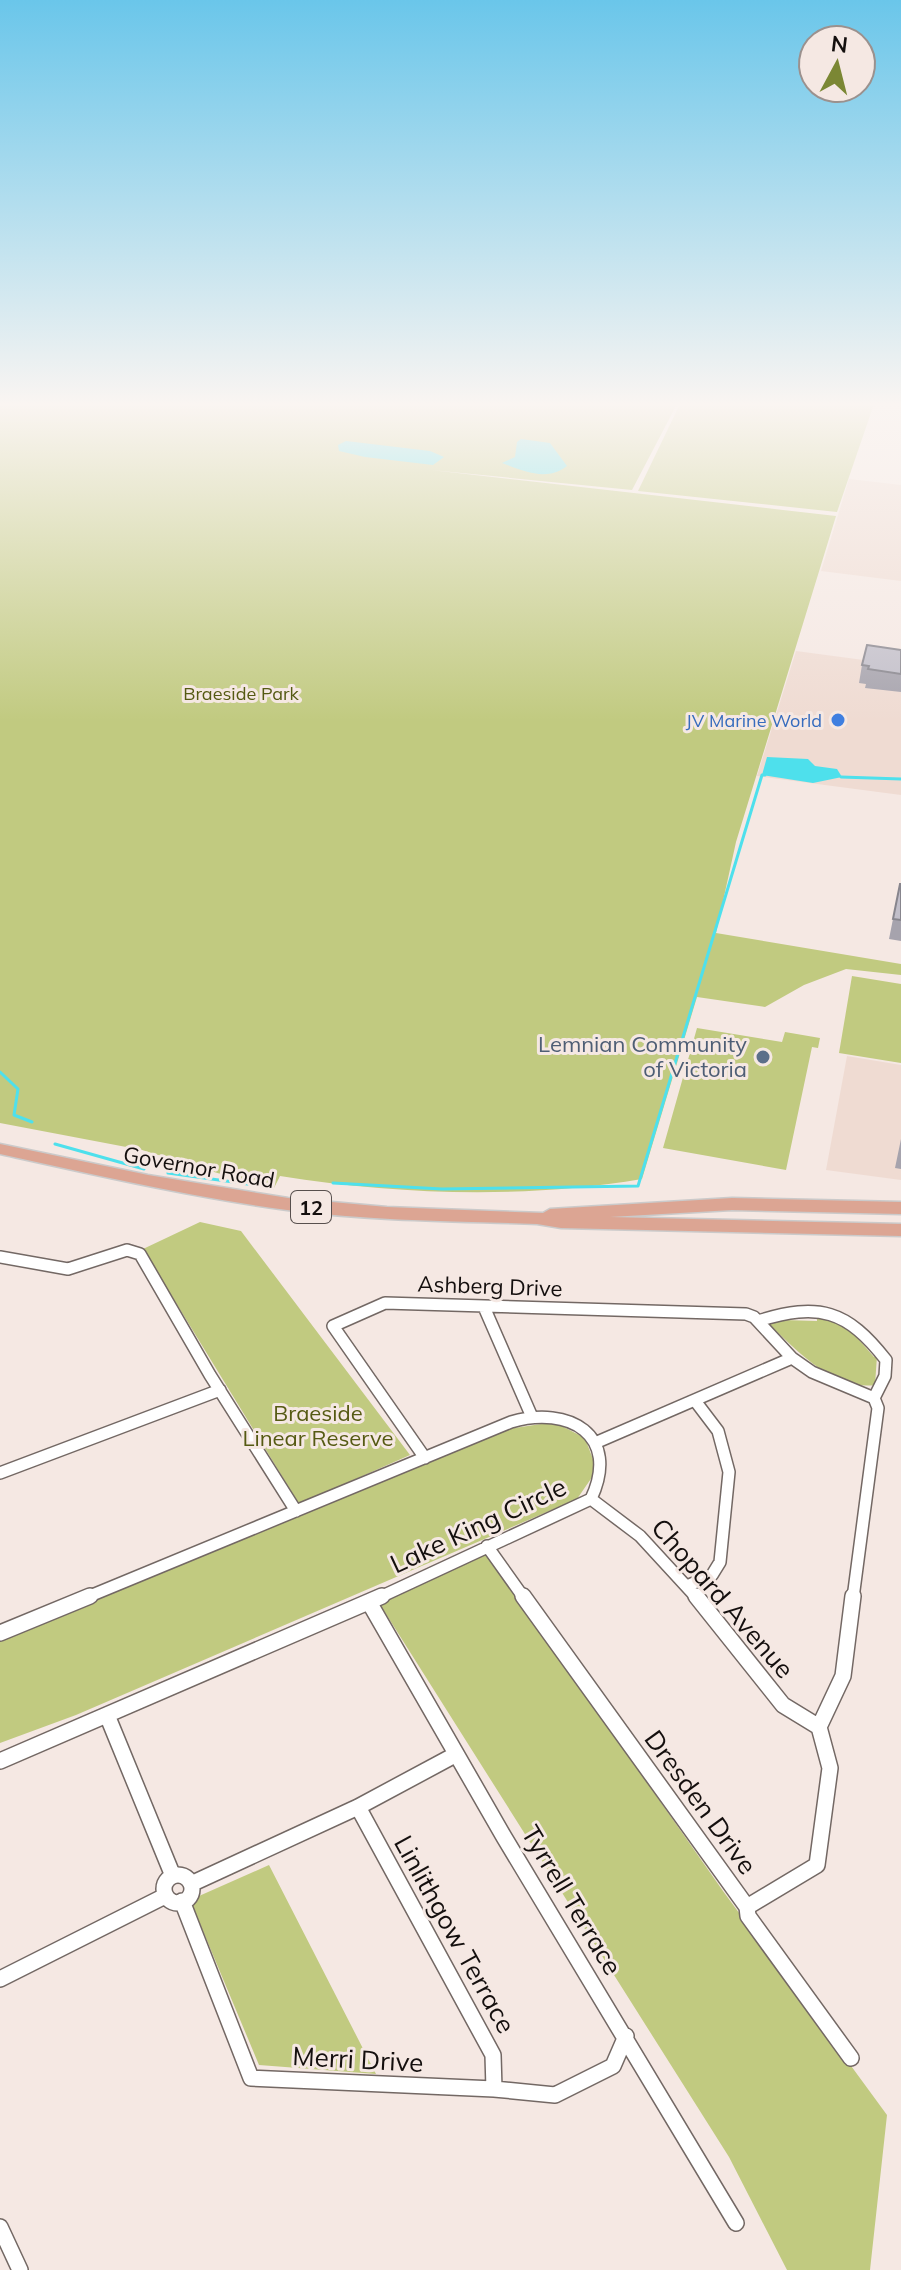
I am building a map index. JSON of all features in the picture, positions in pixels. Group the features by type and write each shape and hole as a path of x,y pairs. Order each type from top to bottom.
{"main road":[{"name":"Governor Road","path":"0,1149 148,1181 298,1205 425,1216 537,1218 561,1222 901,1230"},
{"name":"Governor Road","path":"537,1218 561,1212 711,1204 901,1208"}],"street":[{"path":"0,1257 68,1269 127,1250 137,1252 146,1262 220,1390 296,1511"},
{"name":"Ashberg Drive","path":"425,1458 333,1326 385,1303 741,1313 750,1314 758,1321"},
{"path":"484,1307 532,1417"},
{"path":"819,1727 843,1676 878,1408 874,1398 835,1383 792,1358 758,1321 782,1313 835,1315 846,1319 886,1360 885,1376 874,1398"},
{"path":"0,1633 505,1424 532,1417 555,1417 579,1426 595,1443 792,1358"},
{"path":"0,1473 220,1390"},
{"path":"687,1586 712,1575 720,1562 729,1472 718,1431 696,1402"},
{"name":"Lake King Circle","path":"0,1761 369,1602 591,1499 600,1483 604,1466 595,1443"},
{"name":"Chopard Avenue","path":"591,1499 640,1536 687,1586 783,1705 819,1727"},
{"name":"Dresden Drive","path":"487,1546 747,1907 817,1865 830,1768 819,1727"},
{"name":"Tyrrell Terrace","path":"369,1602 453,1756 626,2036 736,2223"},
{"path":"107,1715 173,1876"},
{"path":"191,1884 358,1807 453,1756"},
{"name":"Linlithgow Terrace","path":"358,1807 493,2055 494,2089"},
{"path":"173,1876 186,1877 191,1884 191,1893 182,1901 171,1902 165,1896 165,1884 173,1876"},
{"path":"0,1979 165,1896"},
{"name":"Merri Drive","path":"182,1901 251,2078 494,2089 555,2095 613,2066 626,2036"},
{"path":"747,1907 748,1916 851,2058"},
{"path":"0,2227 20,2270"}],"shaded area":[{"path":"840,510 901,510 901,581 821,571"},
{"name":"JV Marine World","path":"796,651 901,665 901,795 757,776"},
{"path":"847,1056 901,1065 901,1180 826,1170"}],"green space":[{"name":"Braeside Park","path":"0,510 783,510 836,516 736,842 716,933 901,964 901,975 846,969 804,985 765,1007 697,997 642,1179 552,1190 461,1192 416,1191 280,1176 273,1190 142,1150 0,1123"},
{"path":"852,976 901,984 901,1063 839,1053"},
{"path":"697,1028 782,1042 785,1032 820,1038 818,1048 812,1047 786,1170 663,1148"},
{"name":"Braeside Linear Reserve","path":"200,1222 241,1231 410,1455 299,1504 143,1249"},
{"path":"817,1318 841,1319 874,1357 877,1356 875,1385 845,1382 830,1375 803,1356 768,1323 817,1321"},
{"path":"554,1422 585,1438 597,1470 577,1499 76,1715 0,1743 0,1637 501,1430"},
{"path":"486,1553 723,1891 887,2115 870,2270 787,2270 729,2157 379,1603"},
{"path":"269,1865 376,2074 259,2065 190,1900"}],"water":[{"path":"767,757 808,759 815,766 837,769 842,777 813,783 762,775"}],"building":[{"path":"867,645 901,650 901,674 868,669 869,666 862,665"},
{"path":"901,884 901,920 893,919"}],"waterway":[{"path":"333,1183 442,1189 638,1186 762,775 765,775"},
{"path":"841,777 901,779"},
{"path":"0,1072 18,1089 14,1115 32,1122"},
{"path":"55,1144 144,1169"},
{"path":"168,1173 255,1185"}],"place":[{"name":"JV Marine World","path":"838,720"},
{"name":"Lemnian Community of Victoria","path":"763,1057"}]}
